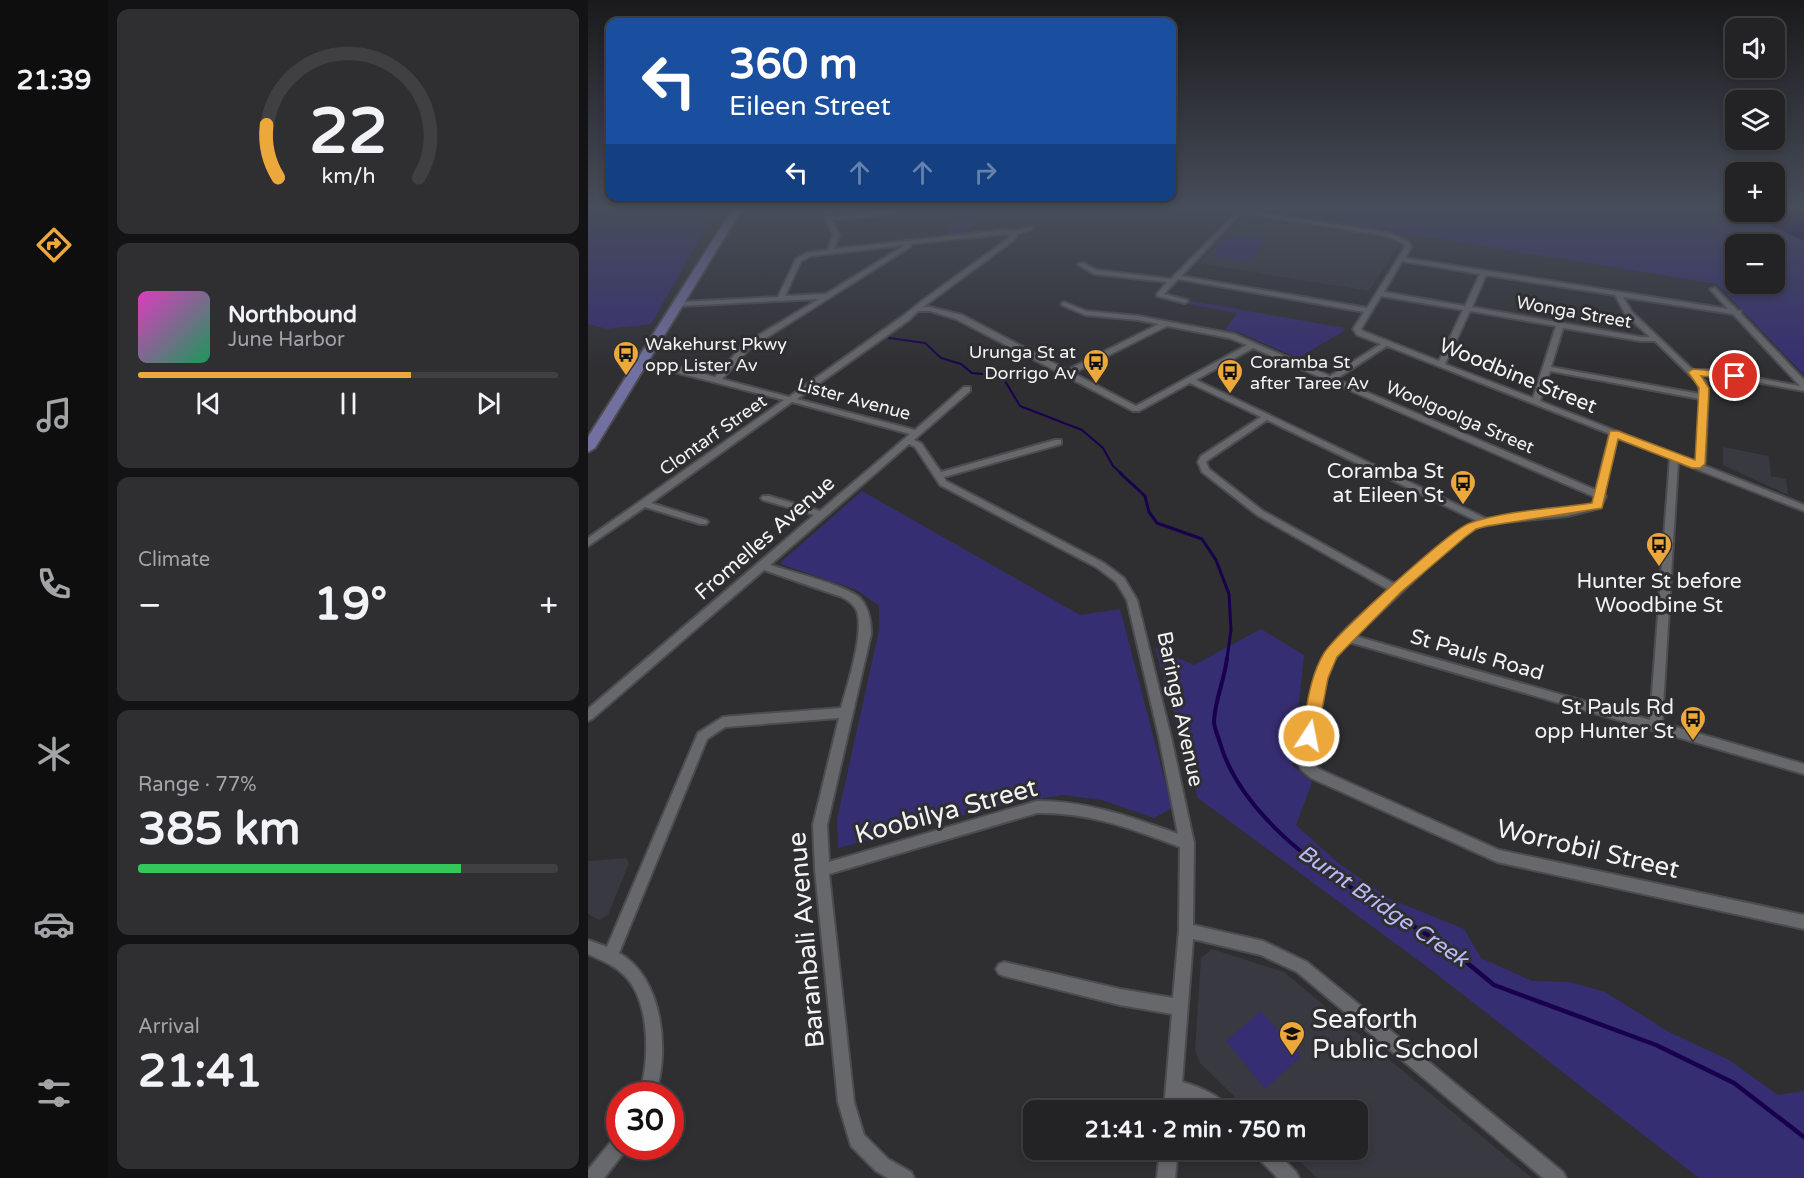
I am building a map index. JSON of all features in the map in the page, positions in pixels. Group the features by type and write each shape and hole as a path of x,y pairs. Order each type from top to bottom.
{"main road":[{"path":"588,448 706,262"}],"street":[{"path":"781,298 797,262"},
{"path":"718,380 747,346 882,262"},
{"name":"Clontarf Street","path":"588,543 918,309 980,262"},
{"path":"1185,301 1159,295 1192,262"},
{"path":"1081,264 1094,272 1175,279 1367,310 1398,262"},
{"path":"1418,262 1738,314"},
{"path":"1440,365 1484,273"},
{"path":"1713,290 1738,314 1804,387"},
{"name":"Wonga Street","path":"1378,293 1560,326 1641,339 1658,339"},
{"path":"1618,294 1629,313 1702,382 1701,462 1696,465"},
{"path":"680,304 828,296"},
{"name":"Woolgoolga Street","path":"1064,304 1085,314 1167,323 1222,333 1601,496"},
{"path":"918,309 930,309 959,317 1136,409 1253,345"},
{"name":"Woodbine Street","path":"1367,310 1357,331 1804,508"},
{"path":"1067,373 1167,323"},
{"path":"1536,402 1560,326"},
{"path":"1330,379 1386,344"},
{"name":"Lister Avenue","path":"643,363 660,364 792,399 913,436"},
{"path":"1546,368 1703,397"},
{"path":"1693,372 1712,372 1804,387"},
{"path":"1190,380 1486,522"},
{"name":"Fromelles Avenue","path":"588,716 967,389"},
{"path":"1267,417 1204,458 1202,462 1205,470 1260,513 1396,589"},
{"path":"1346,637 1396,589 1467,529 1486,522 1593,507 1600,503 1614,434"},
{"name":"Baringa Avenue","path":"913,436 943,483 1100,565 1120,580 1132,600 1165,737 1187,843 1186,930 1178,1007 1173,1100"},
{"path":"938,476 1058,442"},
{"path":"1656,727 1674,458"},
{"path":"766,498 820,514"},
{"path":"645,504 703,522"},
{"name":"Baranbali Avenue","path":"762,566 846,594 857,600 866,620 865,634 844,713 820,825 822,870 846,1102 857,1140 882,1165 905,1178"},
{"name":"St Pauls Road","path":"1346,637 1804,770"},
{"name":"Worrobil Street","path":"1346,637 1331,654 1320,678 1306,755 1306,766 1316,774 1497,856 1804,922"},
{"path":"610,957 702,736 723,722 844,713"},
{"name":"Koobilya Street","path":"822,870 1037,807 1064,805 1089,809 1187,843"},
{"path":"1186,930 1263,948 1302,967 1557,1178"},
{"path":"588,947 632,971 646,999 656,1055 650,1082"},
{"path":"1004,969 1120,997 1178,1007"},
{"path":"1174,1088 1196,1094 1205,1100"},
{"path":"593,1178 607,1160"},
{"path":"1166,1178 1168,1160"},
{"path":"1272,1160 1290,1178"}],"shaded area":[{"path":"588,262 686,262 651,324 607,329 588,324"},
{"path":"1198,262 1388,262 1369,291"},
{"path":"1580,262 1725,262 1725,292 1717,284"},
{"path":"1785,262 1804,262 1804,375 1727,294 1785,294"},
{"path":"1186,300 1345,328 1298,358 1238,332 1225,330 1237,313 1183,303"},
{"path":"1723,447 1769,456 1771,476 1786,479 1788,495 1723,465"},
{"path":"862,491 1080,615 1120,609 1172,808 1154,818 1102,800 1063,795 1007,804 838,848 837,820 879,631 879,606 857,590 783,565 781,562"},
{"path":"1261,629 1304,655 1292,765 1312,782 1296,825 1337,862 1390,899 1464,929 1481,958 1532,981 1569,982 1605,992 1669,1032 1729,1060 1778,1095 1804,1091 1804,1178 1699,1178 1430,969 1198,798 1155,648 1194,665"},
{"path":"626,858 629,863 608,915 599,920 588,914 588,861"},
{"name":"Seaforth Public School","path":"1212,949 1284,972 1532,1178 1317,1178 1299,1160 1368,1160 1368,1100 1238,1100 1200,1063 1195,1050 1201,958"},
{"path":"1261,1011 1301,1056 1265,1089 1226,1041"}],"waterway":[{"name":"Burnt Bridge Creek","path":"889,338 925,343 941,358 961,364 972,373 1002,376 1020,406 1082,430 1103,448 1113,466 1122,474"},
{"name":"Burnt Bridge Creek","path":"1120,473 1145,496 1149,512 1157,523 1202,539 1216,560 1229,594 1231,630 1227,659"},
{"name":"Burnt Bridge Creek","path":"1227,658 1214,721 1229,766 1241,787 1274,827 1314,862 1355,890"},
{"name":"Burnt Bridge Creek","path":"1353,889 1449,948 1494,985 1656,1045 1734,1083 1804,1137"}],"place":[{"name":"Wakehurst Pkwy opp Lister Av","path":"626,377"},
{"name":"Urunga St at Dorrigo Av","path":"1096,385"},
{"name":"Coramba St after Taree Av","path":"1230,395"},
{"name":"Coramba St at Eileen St","path":"1463,506"},
{"name":"Hunter St before Woodbine St","path":"1659,568"},
{"name":"St Pauls Rd opp Hunter St","path":"1693,742"},
{"name":"Seaforth Public School","path":"1292,1057"}],"route":[{"path":"1309,736 1320,678 1331,654 1396,589 1459,535 1472,526 1486,522 1597,506 1600,503 1614,434 1696,465 1701,462 1704,388 1693,372 1712,372 1735,376"}]}
